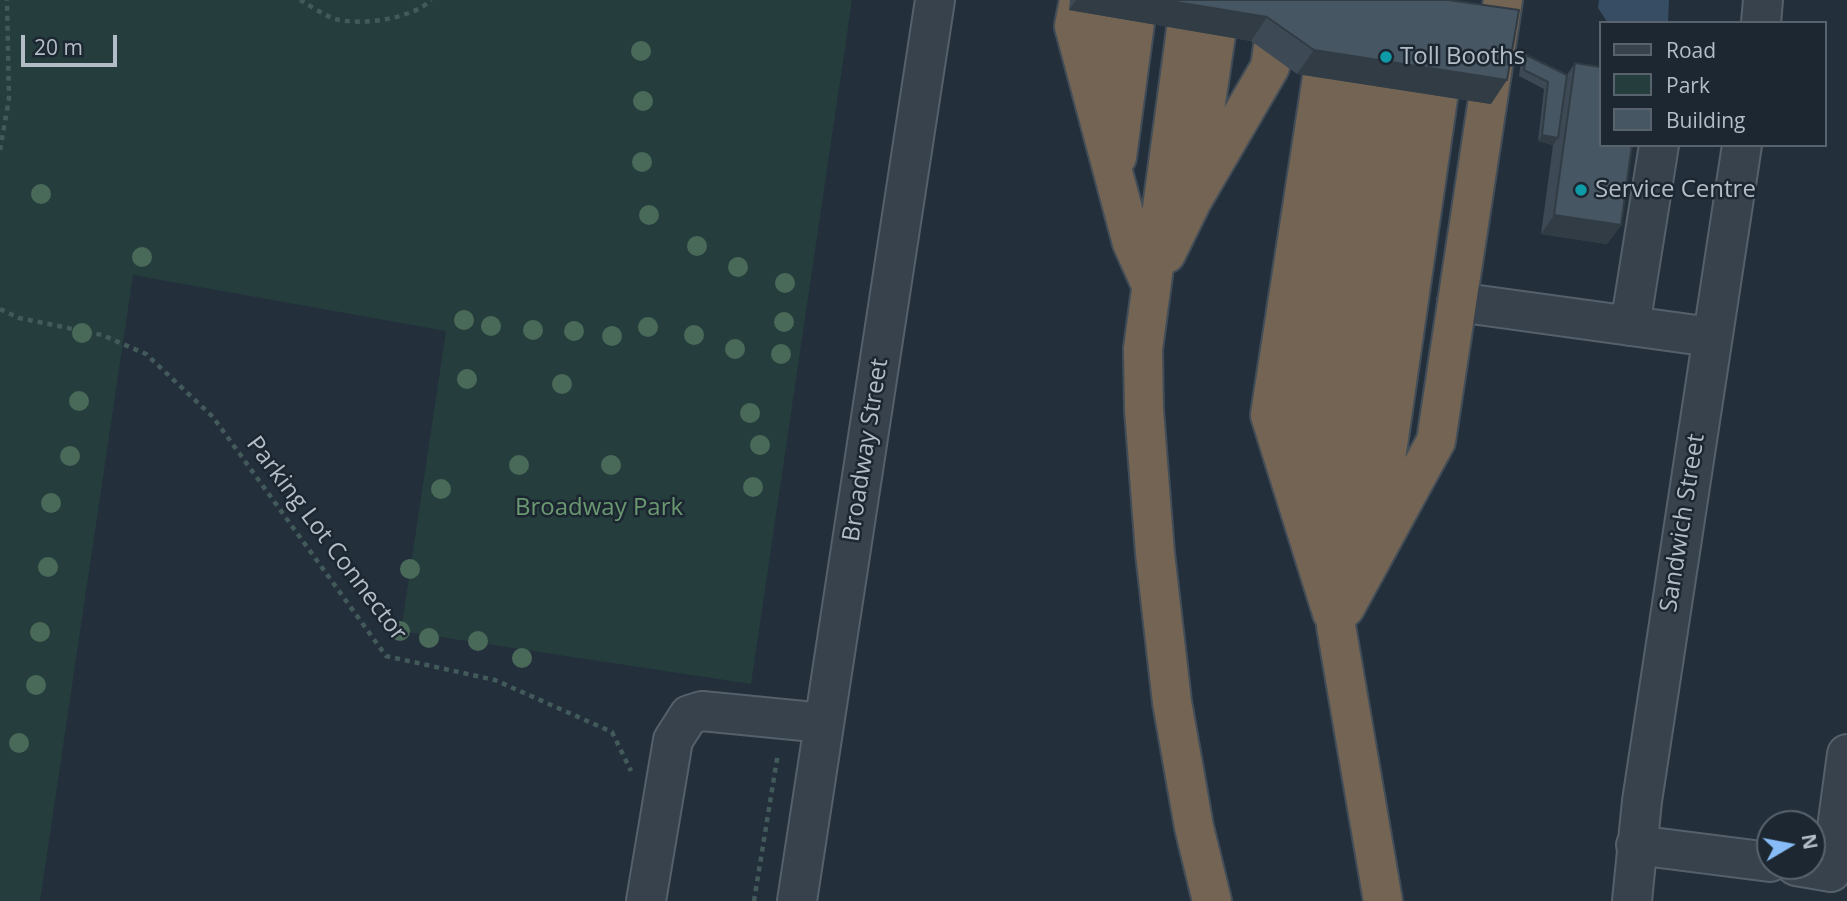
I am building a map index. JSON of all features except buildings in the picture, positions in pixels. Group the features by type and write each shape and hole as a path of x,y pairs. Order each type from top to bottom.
{"highway":[{"path":"1079,0 1074,26 1132,243 1151,284"},
{"path":"1097,109 1111,0"},
{"path":"1115,178 1138,0"},
{"path":"1132,243 1167,0"},
{"path":"1190,0 1143,349 1144,410 1158,592 1182,766 1212,901"},
{"path":"1192,201 1221,0"},
{"path":"1224,148 1248,0"},
{"path":"1151,284 1192,201 1270,67 1280,0"},
{"path":"1334,0 1270,415 1336,625 1383,901"},
{"path":"1291,477 1365,0"},
{"path":"1310,544 1392,0"},
{"path":"1336,625 1360,428 1426,0"},
{"path":"1371,561 1452,0"},
{"path":"1404,502 1479,0"},
{"path":"1336,625 1436,441 1503,0"}],"street":[{"name":"Broadway Street","path":"797,901 935,0"},
{"path":"1761,21 1763,0"},
{"path":"1630,326 1660,147"},
{"name":"Sandwich Street","path":"1632,901 1636,845 1742,147"},
{"path":"1457,302 1711,337"},
{"path":"646,901 673,740 689,715 702,711 824,723"},
{"path":"1826,871 1831,872 1847,754"},
{"path":"1636,845 1756,860"}],"path":[{"path":"0,150 9,99 7,0"},
{"path":"300,0 336,19 398,19 424,7 432,0"},
{"name":"Parking Lot Connector","path":"0,309 19,317 102,335 146,354 213,417 386,656 495,680 612,732 639,784 663,796"},
{"path":"754,901 783,719"}],"green space":[{"name":"Broadway Park","path":"0,0 852,0 751,684 401,631 446,331 133,275 40,901 0,901"}],"water":[{"path":"1599,0 1669,0 1668,21 1607,21 1598,8"}],"place":[{"name":"Toll Booths","path":"1386,57"},
{"name":"Service Centre","path":"1581,190"}]}
